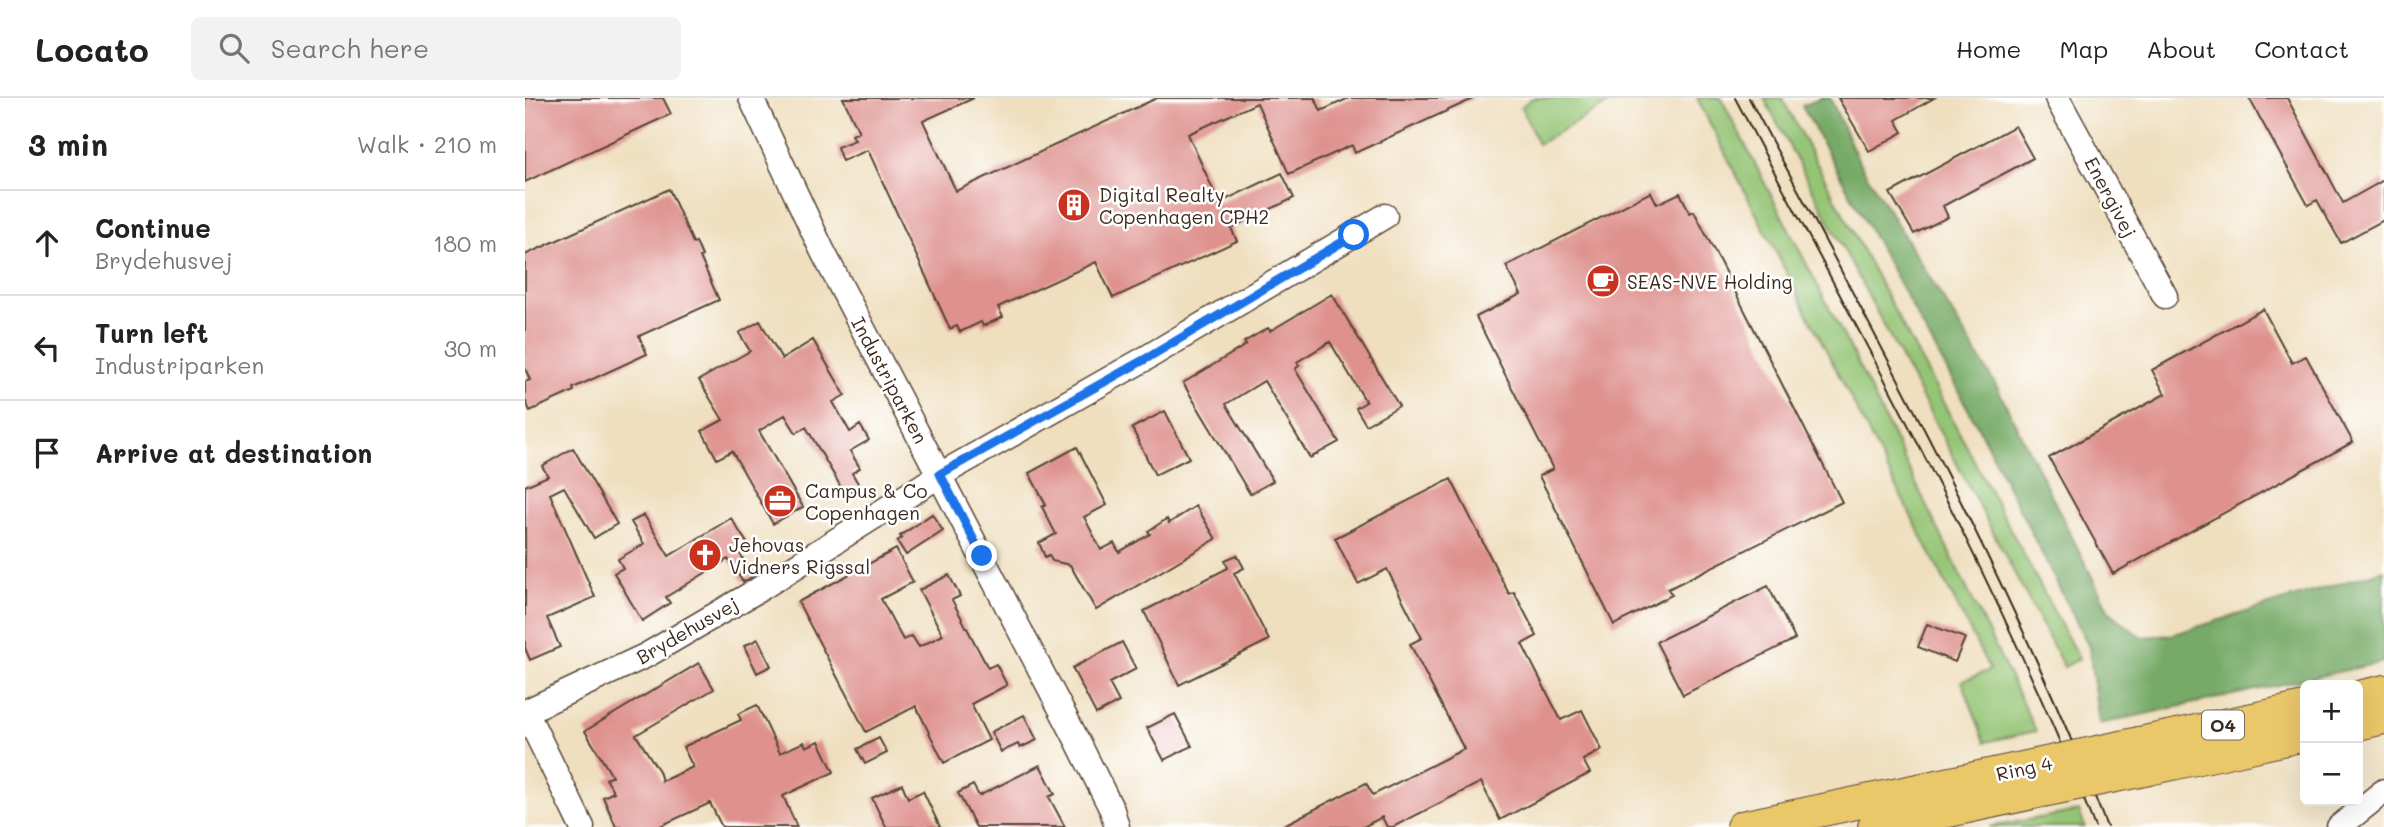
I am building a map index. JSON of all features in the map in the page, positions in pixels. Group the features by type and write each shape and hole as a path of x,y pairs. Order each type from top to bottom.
{"main road":[{"path":"2363,696 2384,691"},
{"name":"Ring 4","path":"2145,756 2300,710"},
{"path":"2363,723 2384,718"},
{"name":"Ring 4","path":"1742,827 2037,779 2145,756 2300,736"},
{"name":"Ring 4","path":"1874,827 2037,779"}],"street":[{"name":"Industriparken","path":"751,98 822,250 1118,821"},
{"name":"Energivej","path":"2057,98 2165,296"},
{"name":"Brydehusvej","path":"582,827 526,712 658,648 758,590 940,474 1149,357 1385,216"},
{"path":"2339,827 2384,791"}],"green space":[{"path":"1532,98 1618,98 1538,144 1521,107"},
{"path":"1697,98 1721,98 1856,360 2036,731 1985,742 1962,681 1990,670"},
{"path":"1764,98 1782,98 2079,659 2064,667"},
{"path":"1822,98 1830,98 1859,162 1997,387 2109,611 2140,637 2171,635 2384,570 2384,662 2099,724 2089,647 1978,427 1802,106"},
{"path":"2079,811 2085,827 1989,827"}],"building":[{"path":"525,98 663,98 671,114 525,182"},
{"name":"Digital Realty Copenhagen CPH2","path":"843,98 974,98 923,121 956,191 1157,98 1315,98 1321,111 1349,98 1475,98 1355,153 1352,145 1289,174 1257,103 1188,134 1219,203 1282,173 1294,198 1231,228 1237,241 1113,298 1096,262 998,307 1003,317 983,326 981,322 960,332 957,326 950,329 868,150 842,161 837,147 855,140 852,135 859,132"},
{"path":"1838,98 1934,98 1896,120 1903,132 1869,151"},
{"path":"2249,98 2287,98 2343,203 2384,180 2384,220 2341,243 2317,200 2308,205"},
{"path":"2015,126 2033,158 1943,206 1948,217 1914,234 1890,193"},
{"path":"669,189 693,243 696,242 719,300 639,336 647,354 530,411 525,400 525,382 530,380 525,368 525,255"},
{"path":"1651,192 1657,204 1680,193 1690,213 1694,211 1842,502 1668,589 1672,595 1614,625 1539,476 1553,469 1476,317 1521,294 1506,266"},
{"path":"1332,294 1399,406 1366,425 1356,408 1366,402 1330,342 1297,362 1299,366 1295,369 1339,442 1310,458 1264,381 1226,404 1273,481 1250,494 1183,383 1246,345 1244,342 1268,328 1270,331"},
{"path":"2263,309 2292,363 2306,356 2353,442 2113,574 2049,458 2165,394 2152,370"},
{"path":"760,321 782,359 813,340 845,395 833,402 850,432 860,425 869,440 850,451 860,468 852,473 859,485 845,494 806,427 796,433 785,415 759,431 803,507 773,524 732,451 717,459 702,431 723,420 699,380 750,351 739,333"},
{"path":"1165,411 1189,458 1155,475 1132,428"},
{"path":"1077,447 1107,505 1084,517 1101,550 1114,543 1119,552 1150,534 1148,531 1167,519 1169,523 1196,506 1216,539 1096,610 1070,565 1052,561 1049,555 1045,557 1039,543 1056,534 1042,507 1046,505 1029,473"},
{"path":"573,448 617,524 594,538 564,487 550,494 595,597 547,618 560,647 530,660 525,648 525,486 548,476 542,466"},
{"path":"1451,479 1509,594 1514,592 1537,636 1522,644 1561,720 1582,710 1602,750 1583,760 1590,773 1500,820 1481,782 1393,827 1387,827 1382,817 1363,827 1280,827 1366,783 1373,795 1464,749 1410,644 1422,638 1387,569 1358,584 1335,538"},
{"path":"932,514 943,531 906,555 897,541 902,538 900,536"},
{"path":"644,515 669,556 731,518 749,546 739,552 753,576 743,582 728,559 666,597 670,603 642,621 614,573 623,568 618,559 644,544 631,522"},
{"path":"896,549 913,582 881,599 903,640 912,636 919,647 943,635 919,590 949,575 960,596 952,600 988,668 996,664 1007,685 971,704 989,740 944,763 916,706 866,732 798,602"},
{"path":"1237,555 1244,568 1234,573 1269,640 1179,685 1144,611 1228,568 1225,560"},
{"path":"1768,586 1795,639 1683,695 1656,642"},
{"path":"1927,624 1965,638 1955,662 1918,647"},
{"path":"758,639 771,666 757,673 744,646"},
{"path":"1122,642 1136,669 1109,683 1119,702 1096,714 1072,668"},
{"path":"699,663 714,689 636,735 659,771 662,781 693,767 683,747 741,720 738,714 757,705 780,753 804,742 806,747 819,741 834,772 783,796 797,827 722,827 710,803 658,827 616,827 603,797 614,792 606,779 612,776 585,731"},
{"path":"1175,714 1192,746 1164,760 1147,728"},
{"path":"1024,715 1037,740 1020,748 1018,744 1001,752 991,732"},
{"path":"879,738 887,753 865,764 857,749"},
{"path":"1040,765 1055,794 1049,797 1065,827 976,827 958,793 973,785 979,796"},
{"path":"902,784 908,798 923,791 940,827 886,827 872,798"}],"tram line":[{"path":"1735,98 1971,548 2056,733 2095,827"},
{"path":"1749,98 1892,367 1984,548 2027,640 2107,827"}],"place":[{"name":"Digital Realty Copenhagen CPH2","path":"1074,205"},
{"name":"SEAS-NVE Holding","path":"1603,281"},
{"name":"Campus & Co Copenhagen","path":"780,501"},
{"name":"Jehovas Vidners Rigssal","path":"705,555"}],"route":[{"path":"982,556 940,474 1149,357 1354,235"}]}
